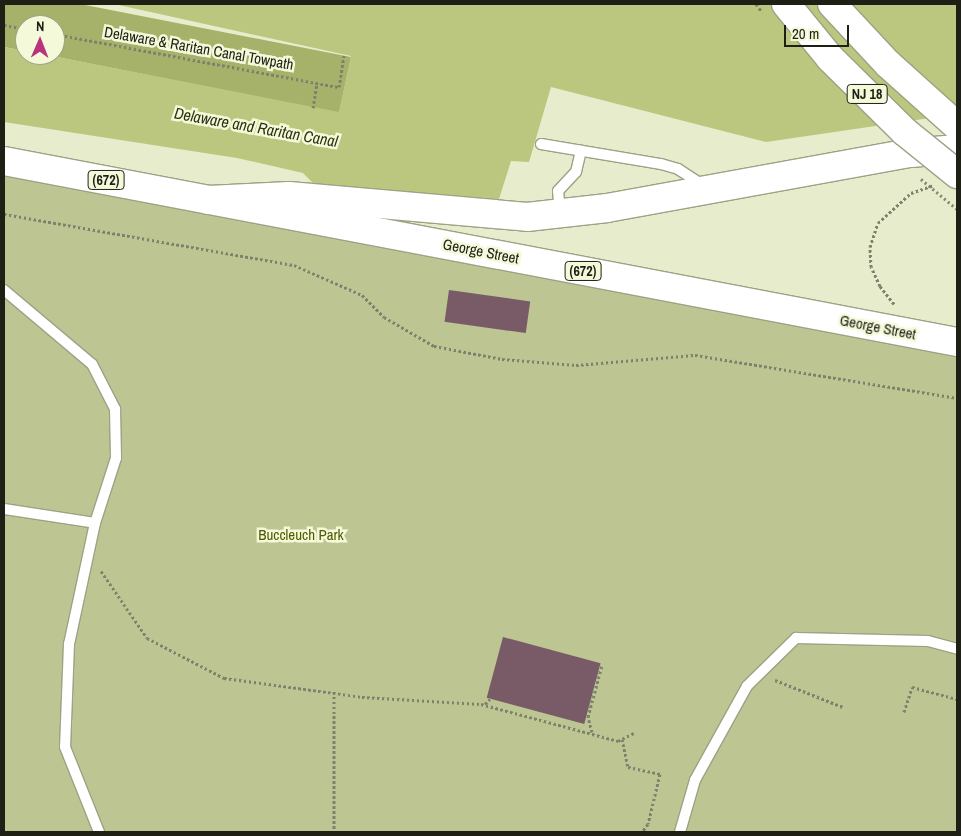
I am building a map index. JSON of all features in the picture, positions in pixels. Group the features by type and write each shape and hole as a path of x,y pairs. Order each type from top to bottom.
{"main road":[{"name":"NJ 18","path":"786,4 830,58 950,178"},
{"name":"NJ 18","path":"832,4 888,64 957,126"},
{"path":"208,200 289,196 466,214 527,217 560,214 712,190 911,153 957,149"},
{"name":"George Street","path":"4,161 957,342"}],"lane":[{"path":"541,144 678,169 712,190"},
{"path":"560,214 558,192 576,172 580,151"},
{"path":"4,290 92,364 115,409 116,458 95,522 69,644 65,747 99,832"},
{"path":"4,509 95,522"},
{"path":"680,832 694,780 747,686 796,638 928,641 957,649"}],"path":[{"name":"Delaware & Raritan Canal Towpath","path":"65,36 340,86 344,55"},
{"path":"313,108 316,82"},
{"path":"898,306 890,301 871,267 870,247 878,223 911,193 950,178"},
{"path":"4,214 294,265 362,295 384,317 434,346 502,359 576,365 695,355 957,398"},
{"path":"89,554 147,638 224,678 362,697 418,698 484,705 592,732 618,741 634,734"},
{"path":"592,732 588,717 602,665"},
{"path":"762,671 772,680 843,707"},
{"path":"904,712 912,687 957,699"},
{"path":"334,692 334,832"},
{"path":"484,705 490,699"},
{"path":"622,740 628,767 660,774 648,824 642,832"}],"green space":[{"name":"Buccleuch Park","path":"4,175 957,357 957,832 4,832"}],"shaded area":[{"path":"4,4 80,4 351,57 339,113 65,59 65,15 15,15 15,49 4,47"}],"water":[{"name":"Delaware and Raritan Canal","path":"114,4 957,4 957,118 930,118 766,142 551,87 529,162 511,161 499,199 314,184 303,173 237,158 4,122 4,47 15,49 15,65 65,65 65,59 339,112 351,56"}],"building":[{"path":"449,290 530,301 526,333 445,322"},
{"path":"503,637 601,663 584,724 487,698"}]}
